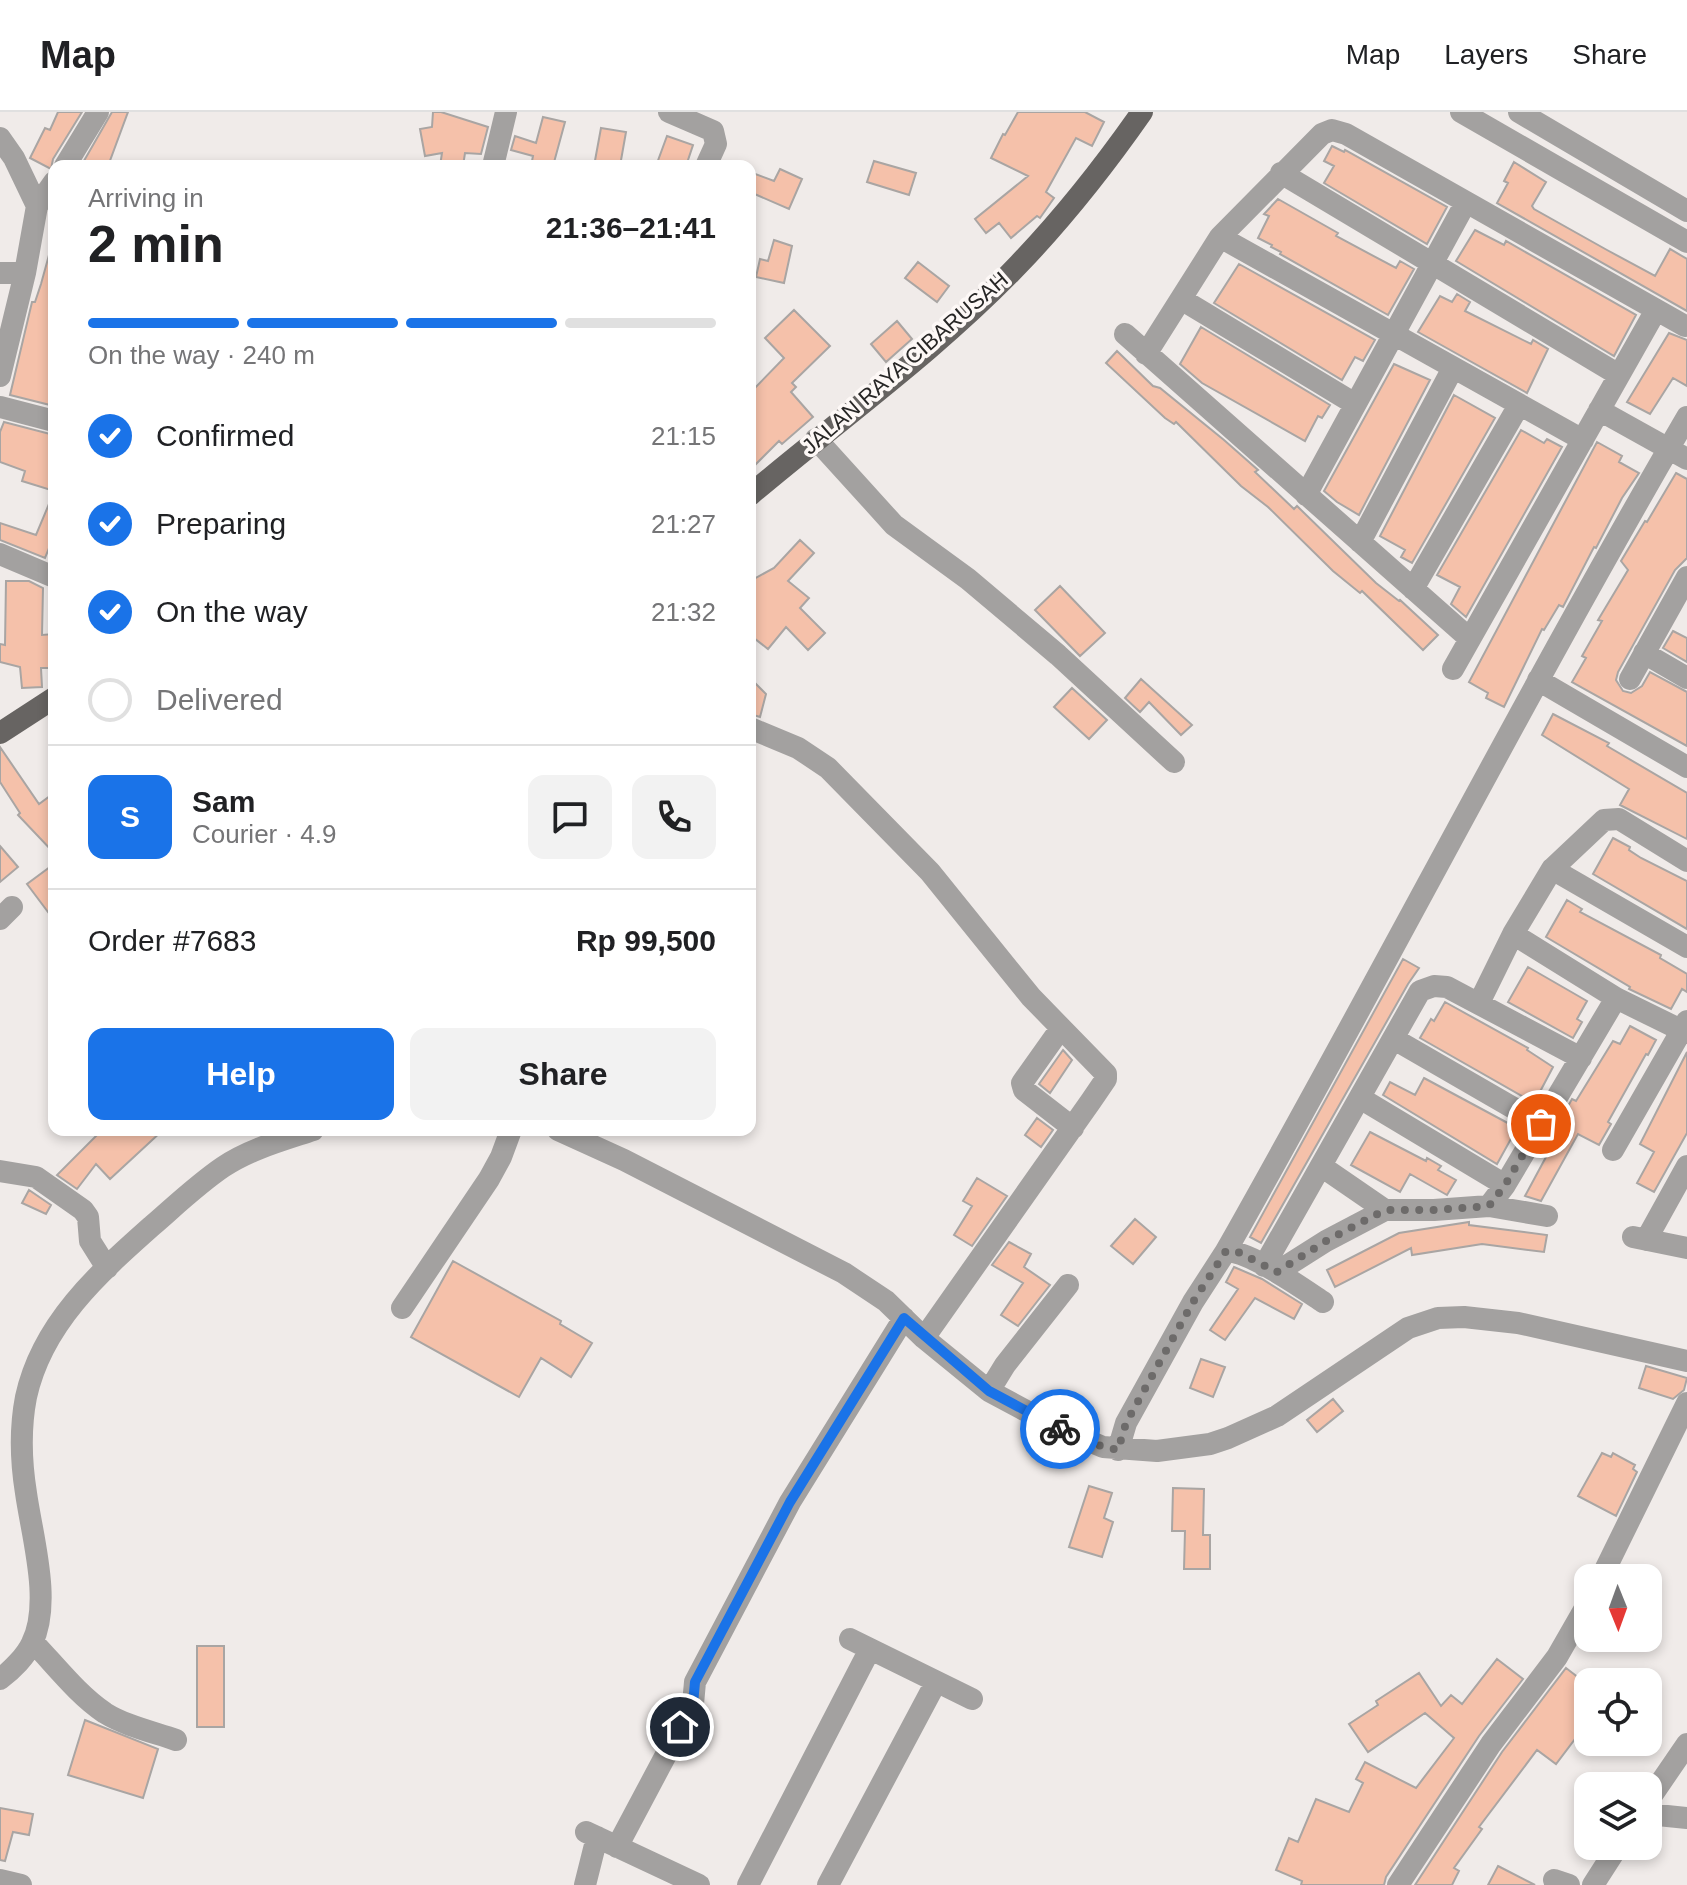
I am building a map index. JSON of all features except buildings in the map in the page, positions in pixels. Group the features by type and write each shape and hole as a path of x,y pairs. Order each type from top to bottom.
{"main road":[{"name":"JALAN RAYA CIBARUSAH","path":"756,490 920,355 1018,265 1072,204 1142,112"},
{"path":"0,733 48,702"}],"street":[{"path":"69,160 98,112"},
{"path":"494,160 506,112"},
{"path":"669,112 713,131 716,144 709,160"},
{"path":"1461,112 1687,242"},
{"path":"1519,112 1687,211"},
{"path":"1146,354 1220,237 1322,134 1339,131 1685,326"},
{"path":"0,138 14,158 37,206"},
{"path":"1281,173 1619,375"},
{"path":"0,376 25,273 37,206 48,190"},
{"path":"1306,495 1466,202"},
{"path":"1220,237 1583,440"},
{"path":"0,273 25,273"},
{"path":"1181,299 1355,404"},
{"path":"1453,669 1656,310"},
{"path":"1125,334 1470,639"},
{"path":"1360,542 1453,368"},
{"path":"1413,589 1519,405"},
{"path":"0,407 48,419"},
{"path":"1599,410 1678,454"},
{"path":"1118,1449 1126,1423 1319,1088 1538,680 1678,454 1687,417"},
{"path":"816,439 894,525 958,571 1036,636 1174,762"},
{"path":"0,554 48,570"},
{"path":"1630,679 1685,584"},
{"path":"1644,653 1687,678"},
{"path":"1538,680 1687,767"},
{"path":"756,730 798,748 828,768 930,872 1031,997 1107,1075 931,1328"},
{"path":"1479,1003 1513,934 1552,869 1598,824 1610,818 1619,819 1687,861"},
{"path":"1552,869 1687,947"},
{"path":"1513,934 1616,998 1685,1028 1613,1150"},
{"path":"1270,1269 1321,1166 1420,991 1447,987 1581,1058"},
{"path":"1489,1206 1505,1185 1616,998"},
{"path":"1061,1028 1022,1083 1024,1090 1073,1128"},
{"path":"1394,1039 1541,1124"},
{"path":"1360,1098 1505,1185"},
{"path":"0,1679 33,1642 40,1609 22,1430 32,1375 57,1323 73,1300 127,1248 225,1166 294,1136"},
{"path":"402,1308 489,1179 509,1136"},
{"path":"574,1136 805,1251 867,1286 904,1318 931,1328 991,1388 1086,1442 1118,1449 1186,1448 1228,1438 1277,1416 1408,1328 1438,1318 1464,1317 1518,1323 1687,1361"},
{"path":"1321,1166 1385,1210"},
{"path":"1687,1166 1639,1238 1687,1248"},
{"path":"0,1171 39,1178 83,1210 88,1217 90,1241 108,1267"},
{"path":"1270,1269 1385,1210 1489,1206 1547,1216"},
{"path":"1226,1251 1238,1252 1323,1302"},
{"path":"991,1388 1005,1365 1068,1285"},
{"path":"585,1885 600,1838 693,1704 695,1682 790,1502 904,1318"},
{"path":"1608,1564 1687,1403"},
{"path":"1398,1885 1491,1744 1557,1657 1574,1627"},
{"path":"33,1642 76,1688 106,1713 120,1721 176,1740"},
{"path":"748,1885 860,1644 972,1699"},
{"path":"828,1885 936,1682"},
{"path":"1662,1781 1687,1744"},
{"path":"1662,1815 1687,1818"},
{"path":"600,1838 694,1884"},
{"path":"1598,1885 1611,1860"},
{"path":"0,1880 21,1885"}],"way so far":[{"path":"1060,1429 1086,1442 1118,1450 1126,1423 1193,1302 1226,1251 1238,1252 1277,1272 1326,1241 1385,1210 1489,1206 1541,1124"}],"route":[{"path":"680,1727 693,1704 695,1682 790,1502 904,1318 989,1391 1060,1429"}]}
